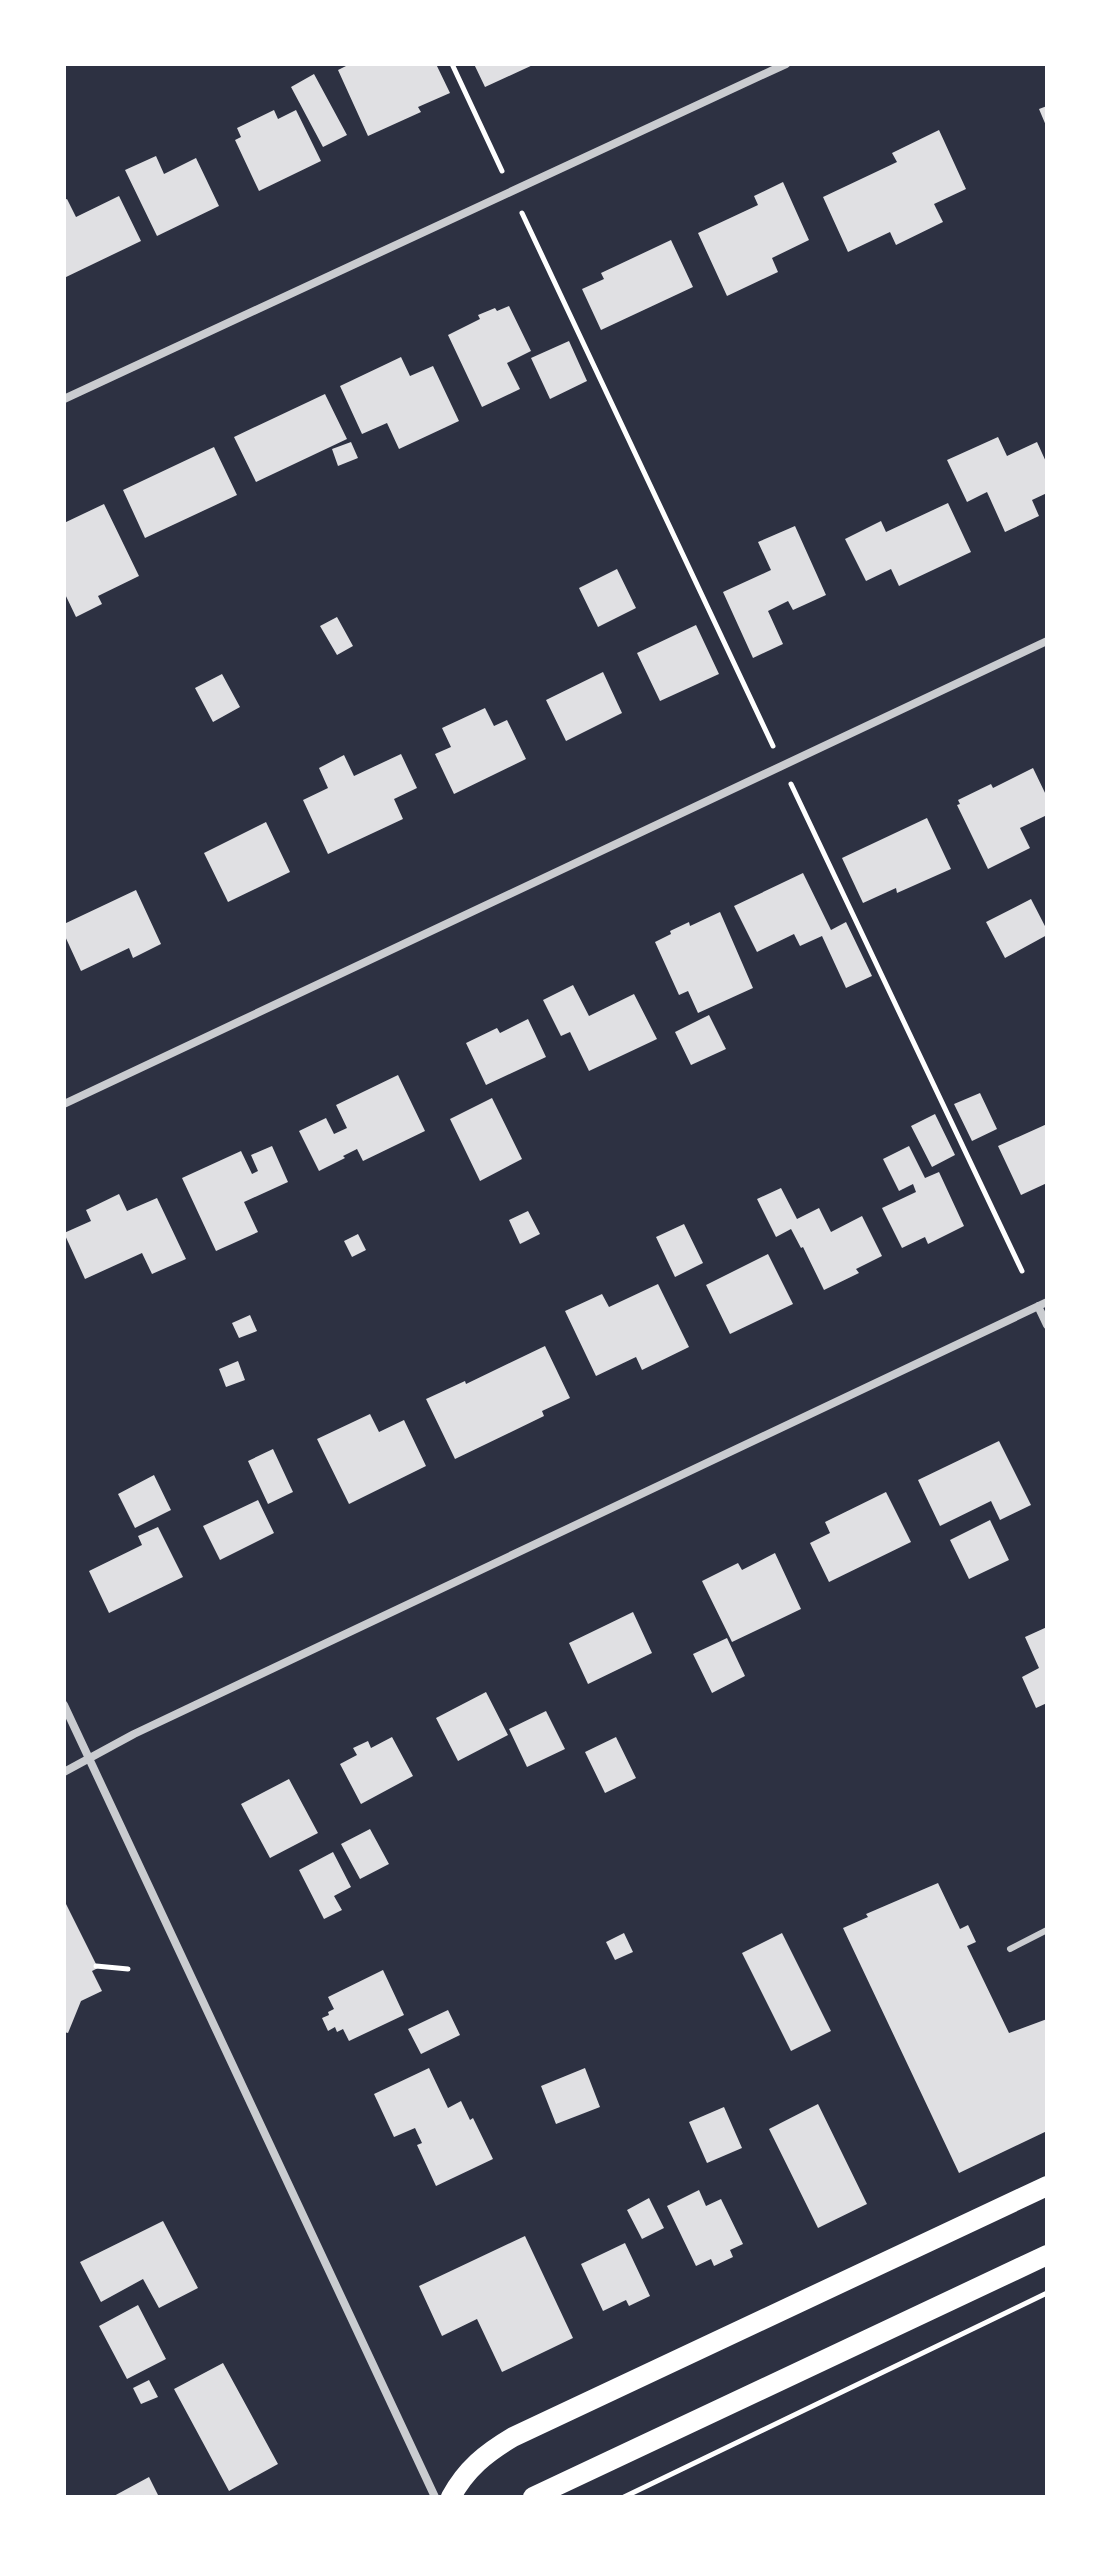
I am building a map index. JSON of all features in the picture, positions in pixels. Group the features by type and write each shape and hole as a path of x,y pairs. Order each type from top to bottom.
{"main road":[{"path":"451,2497 471,2468 513,2437 1047,2186"},
{"path":"533,2497 1047,2255"}],"street":[{"path":"64,399 786,64"},
{"path":"64,1104 1047,641"},
{"path":"64,1772 134,1734 1042,1304 1047,1325"},
{"path":"64,1705 435,2497"}],"lane":[{"path":"1010,1949 1047,1930"}],"path":[{"path":"452,64 1022,1271"},
{"path":"96,1966 128,1969"},
{"path":"624,2497 1047,2293"}],"building":[{"path":"350,64 436,64 450,93 418,107 421,112 368,136 338,70"},
{"path":"474,64 535,64 485,87"},
{"path":"314,74 347,135 323,147 291,87"},
{"path":"1047,106 1047,128 1039,109"},
{"path":"274,110 278,119 296,110 321,161 259,191 235,140 241,137 237,128"},
{"path":"939,130 966,189 934,204 943,222 896,245 890,232 848,252 823,197 897,162 892,153"},
{"path":"156,156 164,174 196,158 219,206 157,236 125,170"},
{"path":"783,182 809,240 772,258 778,272 727,296 698,233 758,205 754,196"},
{"path":"119,196 141,241 64,278 64,200 67,199 76,217"},
{"path":"671,240 693,287 601,330 582,289 604,279 601,273"},
{"path":"509,306 531,351 507,363 520,389 482,407 448,335 480,319 478,315"},
{"path":"569,341 587,381 550,399 531,358"},
{"path":"401,357 410,376 433,366 459,421 399,449 387,423 362,434 340,386"},
{"path":"325,394 347,439 256,482 234,437"},
{"path":"998,437 1007,456 1037,442 1047,464 1047,493 1032,500 1039,516 1005,532 987,492 967,502 947,460"},
{"path":"351,442 358,458 338,466 332,449"},
{"path":"214,447 237,495 145,538 123,490"},
{"path":"948,503 971,552 899,586 891,569 866,581 845,539 881,521 886,532"},
{"path":"104,504 139,576 98,596 102,604 76,617 64,592 64,523"},
{"path":"795,526 826,595 793,610 788,601 768,611 783,644 753,658 723,592 771,570 758,542"},
{"path":"617,569 636,608 598,627 579,588"},
{"path":"337,617 353,646 337,655 320,626"},
{"path":"696,625 719,674 660,701 637,653"},
{"path":"603,672 622,713 566,741 546,700"},
{"path":"222,674 240,707 213,722 195,688"},
{"path":"485,708 494,726 507,720 526,759 454,794 435,754 451,747 442,728"},
{"path":"401,754 417,788 394,799 403,819 328,854 303,800 328,788 319,768 344,755 354,776"},
{"path":"1033,768 1047,797 1047,815 1020,828 1030,848 988,869 957,805 960,804 958,800 991,784 993,788"},
{"path":"927,818 951,869 897,893 896,888 863,903 842,858"},
{"path":"266,822 290,872 228,902 204,853"},
{"path":"803,873 831,930 846,922 872,976 846,988 822,936 800,946 794,934 757,952 734,906"},
{"path":"136,890 161,944 133,958 129,948 81,971 64,934 64,924"},
{"path":"1031,899 1047,935 1005,958 986,922"},
{"path":"720,912 753,988 698,1013 688,991 679,995 655,942 689,922 690,926"},
{"path":"573,985 589,1016 634,994 657,1039 589,1071 570,1032 561,1036 543,1000"},
{"path":"709,1015 726,1049 691,1065 675,1032"},
{"path":"528,1019 546,1057 486,1085 466,1043 497,1028 500,1033"},
{"path":"398,1075 425,1131 363,1161 357,1149 319,1171 299,1131 326,1118 334,1134 347,1128 336,1105"},
{"path":"980,1093 997,1129 972,1141 954,1104"},
{"path":"492,1098 522,1159 480,1181 450,1119"},
{"path":"935,1114 955,1155 932,1167 911,1126"},
{"path":"1047,1124 1047,1183 1021,1195 998,1146"},
{"path":"272,1146 288,1182 244,1202 258,1232 216,1251 182,1178 241,1151 252,1174 258,1171 251,1155"},
{"path":"909,1146 925,1178 939,1172 964,1226 928,1244 925,1237 902,1248 882,1208 916,1192 913,1184 899,1191 883,1159"},
{"path":"781,1188 797,1219 819,1208 831,1232 862,1216 882,1256 856,1269 859,1273 824,1290 791,1229 776,1237 757,1199"},
{"path":"119,1194 127,1211 157,1198 186,1259 152,1274 142,1253 85,1279 64,1233 91,1221 86,1210"},
{"path":"528,1211 540,1234 520,1244 509,1220"},
{"path":"684,1224 703,1263 675,1277 656,1237"},
{"path":"358,1234 366,1250 352,1257 344,1241"},
{"path":"768,1254 793,1304 730,1334 706,1285"},
{"path":"658,1284 689,1347 642,1370 636,1357 596,1376 565,1311 602,1294 609,1307"},
{"path":"250,1315 257,1331 239,1338 232,1323"},
{"path":"545,1346 570,1398 542,1411 544,1416 455,1459 426,1399 465,1381 466,1384"},
{"path":"238,1361 245,1380 226,1387 219,1369"},
{"path":"370,1414 379,1432 404,1420 426,1466 349,1504 317,1439"},
{"path":"999,1441 1031,1505 1000,1520 991,1501 940,1526 918,1480"},
{"path":"273,1449 293,1492 268,1504 248,1461"},
{"path":"154,1475 171,1510 135,1528 118,1494"},
{"path":"886,1492 911,1542 829,1582 810,1543 830,1533 825,1522"},
{"path":"258,1500 274,1533 220,1560 203,1526"},
{"path":"990,1520 1009,1560 969,1579 950,1540"},
{"path":"158,1527 183,1577 109,1613 89,1571 142,1545 138,1536"},
{"path":"775,1553 801,1609 732,1642 702,1581 738,1563 742,1570"},
{"path":"633,1612 652,1653 588,1684 569,1643"},
{"path":"1047,1627 1047,1703 1036,1708 1022,1677 1039,1668 1025,1637"},
{"path":"727,1638 745,1676 712,1693 693,1654"},
{"path":"486,1692 508,1735 458,1761 436,1718"},
{"path":"546,1711 565,1749 527,1767 509,1729"},
{"path":"392,1737 413,1776 361,1804 340,1764 357,1755 353,1748 368,1741 371,1748"},
{"path":"616,1737 636,1778 605,1793 585,1752"},
{"path":"289,1779 318,1833 270,1858 241,1804"},
{"path":"370,1829 389,1864 360,1879 341,1844"},
{"path":"333,1852 351,1887 334,1896 342,1910 324,1919 299,1870"},
{"path":"938,1883 960,1929 968,1925 976,1942 967,1946 1009,2033 1047,2019 1047,2131 959,2173 843,1928 868,1917 866,1914"},
{"path":"64,1900 98,1968 92,1971 102,1991 81,2001 68,2033 64,2032"},
{"path":"624,1933 633,1952 615,1960 606,1942"},
{"path":"782,1933 831,2031 791,2051 742,1953"},
{"path":"383,1970 404,2015 349,2041 343,2029 337,2032 335,2027 328,2031 322,2018 334,2009 328,1997"},
{"path":"448,2010 460,2035 421,2054 408,2029"},
{"path":"429,2068 448,2108 461,2101 493,2159 436,2186 417,2145 422,2143 415,2128 394,2137 374,2094"},
{"path":"585,2068 600,2107 556,2124 541,2086"},
{"path":"818,2104 867,2204 818,2228 769,2129"},
{"path":"724,2107 742,2148 707,2163 689,2122"},
{"path":"699,2190 706,2206 721,2199 743,2244 730,2250 733,2257 714,2266 711,2259 696,2266 667,2206"},
{"path":"649,2198 664,2228 642,2239 627,2210"},
{"path":"163,2221 198,2288 159,2308 143,2279 101,2302 80,2262"},
{"path":"525,2236 573,2338 502,2372 477,2319 442,2336 419,2286"},
{"path":"625,2243 650,2296 629,2306 626,2300 603,2311 581,2264"},
{"path":"138,2305 166,2359 127,2379 99,2326"},
{"path":"223,2363 278,2464 229,2491 174,2389"},
{"path":"149,2380 158,2397 141,2404 133,2388"},
{"path":"149,2477 159,2497 112,2497"}]}
